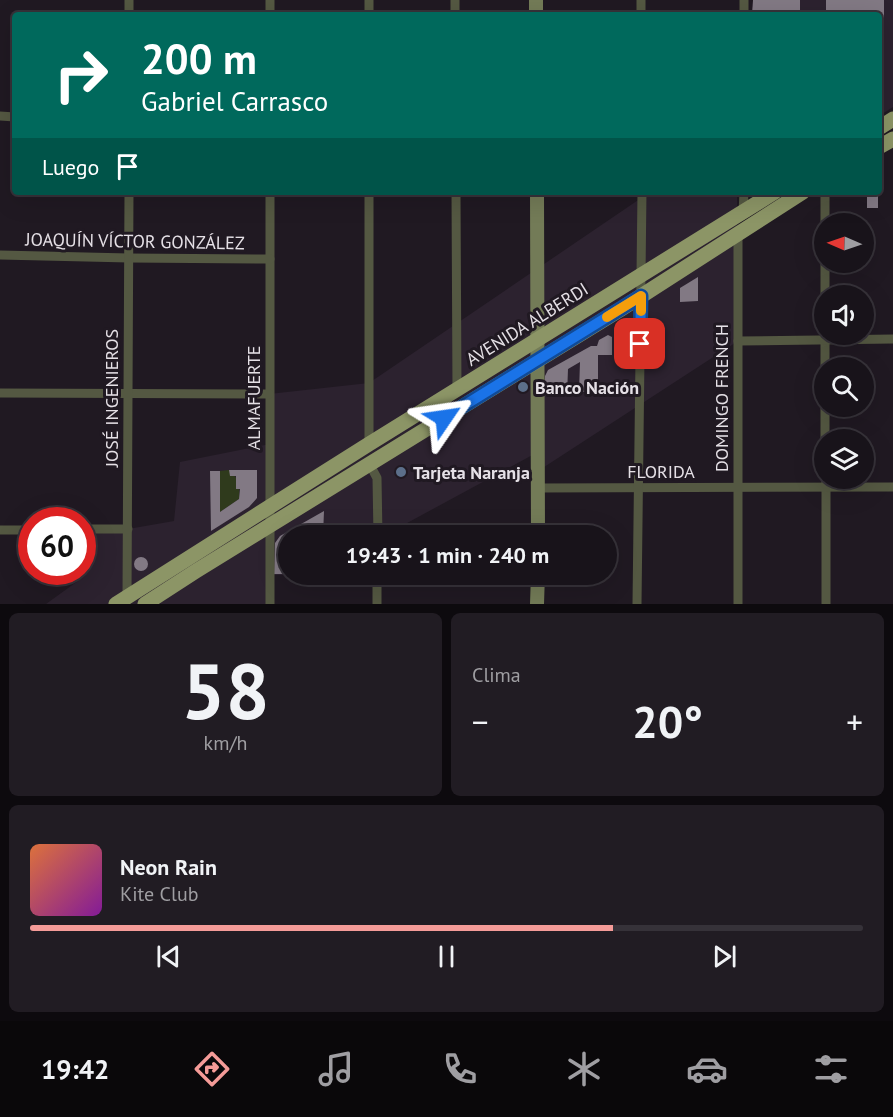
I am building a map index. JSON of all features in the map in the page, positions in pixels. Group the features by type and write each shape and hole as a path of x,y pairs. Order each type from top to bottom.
{"main road":[{"name":"AVENIDA ALBERDI","path":"124,602 369,444 770,195"},
{"name":"AVENIDA ALBERDI","path":"145,604 641,296 798,195"}],"street":[{"name":"JOSÉ INGENIEROS","path":"124,602 128,529 129,195"},
{"name":"ALMAFUERTE","path":"270,195 270,604"},
{"path":"369,195 369,444"},
{"path":"456,195 457,391"},
{"path":"537,195 538,525"},
{"path":"637,604 642,195"},
{"name":"DOMINGO FRENCH","path":"738,604 738,233 744,211 744,195"},
{"path":"825,195 825,213"},
{"name":"JOAQUÍN VÍCTOR GONZÁLEZ","path":"0,255 270,259"},
{"path":"738,341 814,338"},
{"path":"874,338 893,339"},
{"path":"0,393 269,394"},
{"path":"370,465 378,478 378,525"},
{"name":"FLORIDA","path":"538,488 738,487 814,484"},
{"name":"FLORIDA","path":"874,486 893,487"},
{"path":"826,489 826,604"},
{"path":"96,529 128,529"},
{"path":"0,530 18,530"},
{"path":"377,585 377,604"},
{"path":"537,604 538,585"}],"shaded area":[{"path":"753,0 893,0 893,107 882,114 882,12 752,12"},
{"path":"646,195 737,195 738,341 538,471 538,452 403,525 278,525 278,575 270,575 270,604 46,604 72,585 96,585 96,529 128,529 174,521 180,462 270,444 269,394 369,383"}],"green space":[{"path":"229,470 238,483 239,499 220,512 220,471"}],"building":[{"path":"753,0 800,0 800,12 752,12"},
{"path":"826,0 884,0 884,19 882,19 882,12 826,12"},
{"path":"882,30 883,30 882,90"},
{"path":"867,195 878,195 878,208 867,208"},
{"path":"698,277 698,301 680,302 680,288"},
{"path":"608,335 612,337 612,355 598,355 598,387 588,392 579,392 580,362 568,369 567,396 544,396 545,376 548,370 591,346 597,346 599,340"},
{"path":"229,470 257,470 257,498 249,507 211,531 210,471 220,471 220,512 239,499 240,489 236,489 236,476 230,476"},
{"path":"324,511 323,525 299,525"},
{"path":"278,539 278,574 274,574 275,543"},
{"path":"138,557 144,557 148,564 144,571 138,571 134,567 134,561"}],"slow traffic":[{"path":"607,317 641,296 641,311"}],"place":[{"name":"Banco Nación","path":"523,387"},
{"name":"Tarjeta Naranja","path":"401,472"}],"route":[{"path":"444,418 641,296 640,344"}]}
